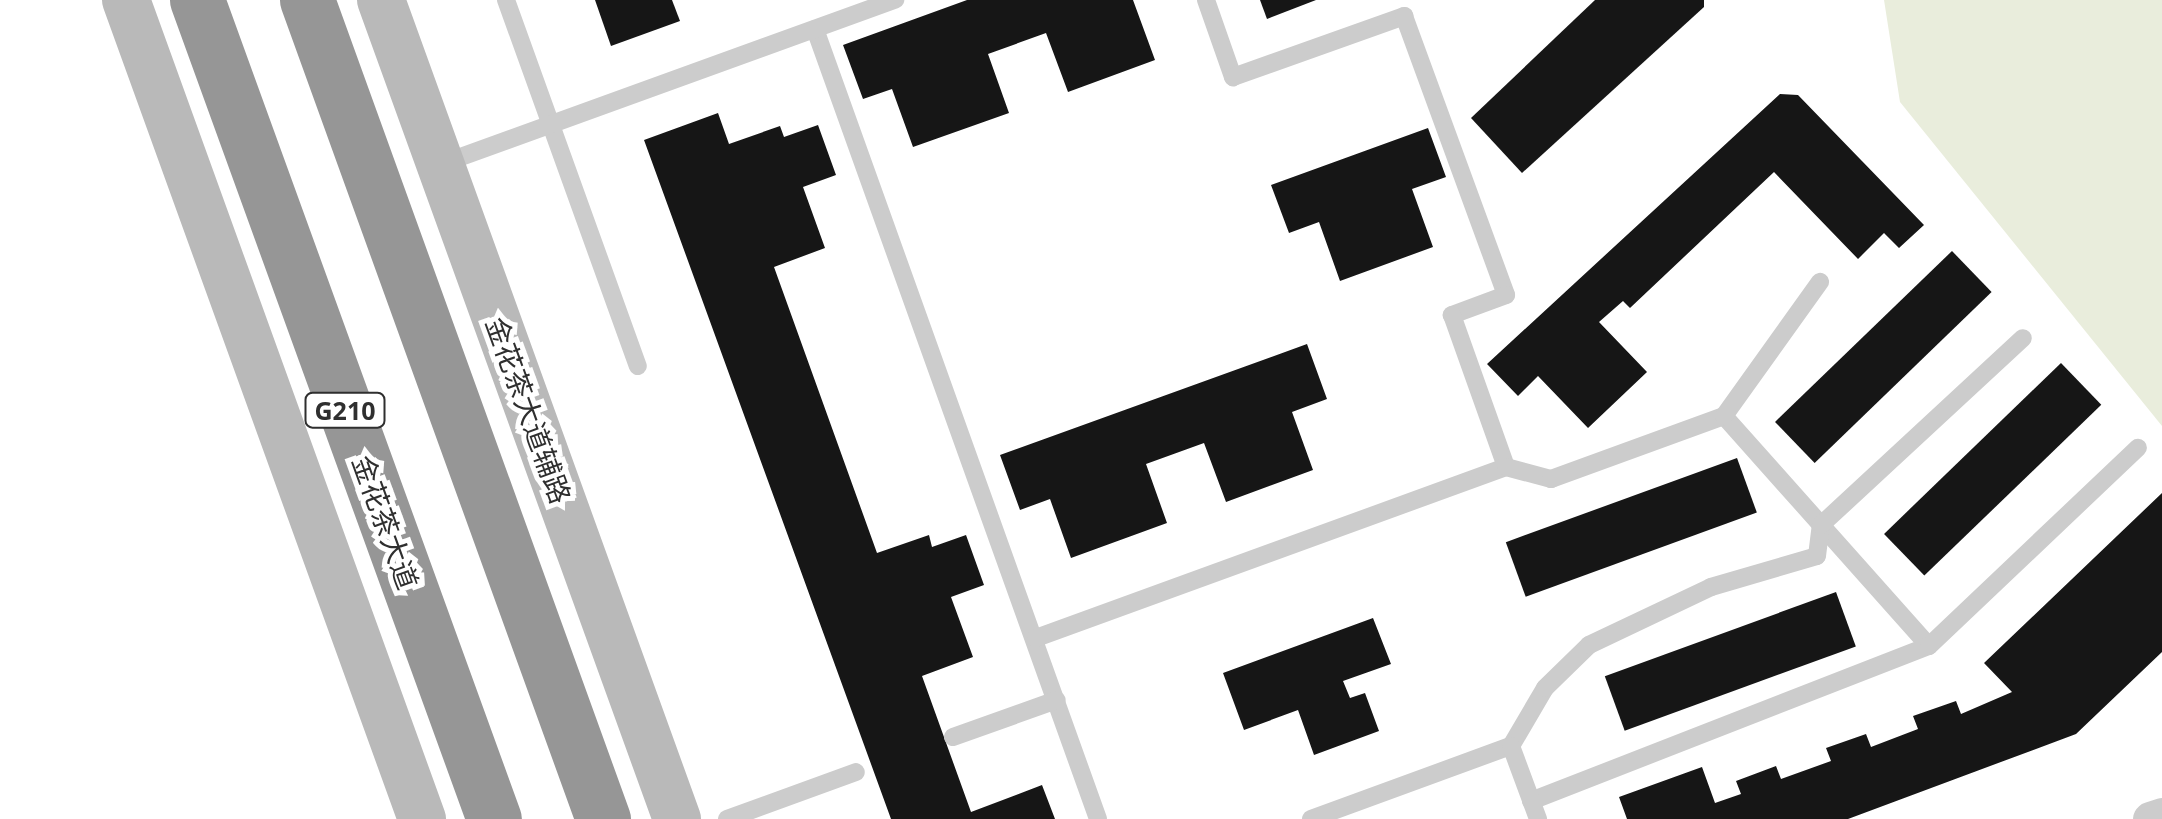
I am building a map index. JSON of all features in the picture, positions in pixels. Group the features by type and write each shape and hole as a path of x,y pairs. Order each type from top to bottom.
{"highway":[{"name":"金花茶大道","path":"197,0 494,819"},
{"path":"307,0 603,819"}],"street":[{"path":"126,0 422,819"},
{"name":"金花茶大道辅路","path":"380,0 677,819"},
{"path":"2150,819 2162,815"}],"lane":[{"path":"506,0 638,366"},
{"path":"440,164 895,0"},
{"path":"1206,0 1234,77 1404,16 1506,295 1452,315 1506,468"},
{"path":"815,29 1098,819"},
{"path":"1036,638 1506,468 1551,478 1724,416 1820,282"},
{"path":"1311,819 1511,746 1545,688 1588,645 1711,587 1817,556 1821,525 2023,338"},
{"path":"1724,416 1929,646"},
{"path":"1511,746 1534,810 1929,646 2138,448"},
{"path":"953,738 1057,700"},
{"path":"727,819 856,772"}],"green space":[{"path":"1884,0 2162,0 2162,426 1900,102"}],"building":[{"path":"595,0 672,0 680,21 611,46"},
{"path":"967,0 1133,0 1155,60 1068,92 1046,33 988,54 1009,113 913,147 892,89 863,99 843,45"},
{"path":"1260,0 1316,0 1267,19"},
{"path":"1595,0 1704,0 1704,7 1522,173 1471,118"},
{"path":"1780,94 1798,95 1924,225 1899,248 1884,233 1858,259 1774,172 1630,308 1623,301 1599,322 1647,372 1588,428 1538,376 1518,396 1487,364"},
{"path":"718,113 729,144 780,126 784,137 818,125 836,175 803,187 825,248 774,267 877,553 929,535 932,547 966,535 984,585 951,597 973,657 922,676 971,812 1042,785 1055,819 891,819 644,140"},
{"path":"1428,128 1446,177 1412,189 1433,247 1340,281 1319,222 1289,233 1271,185"},
{"path":"1952,251 1992,292 1815,463 1775,422"},
{"path":"1307,344 1327,399 1292,412 1313,470 1226,502 1204,443 1146,464 1167,523 1071,558 1050,499 1020,510 1000,455"},
{"path":"2061,363 2101,405 1924,576 1884,534"},
{"path":"1737,458 1757,513 1526,597 1506,542"},
{"path":"2162,493 2162,652 2076,734 1848,819 1627,819 1619,797 1702,767 1715,803 1741,794 1736,781 1776,766 1781,779 1831,761 1826,748 1866,734 1871,747 1918,729 1913,716 1956,701 1961,714 2012,692 1984,663"},
{"path":"1836,592 1856,647 1625,731 1605,676"},
{"path":"1373,618 1391,664 1343,681 1350,698 1365,693 1379,731 1314,755 1298,710 1244,730 1223,673"}]}
